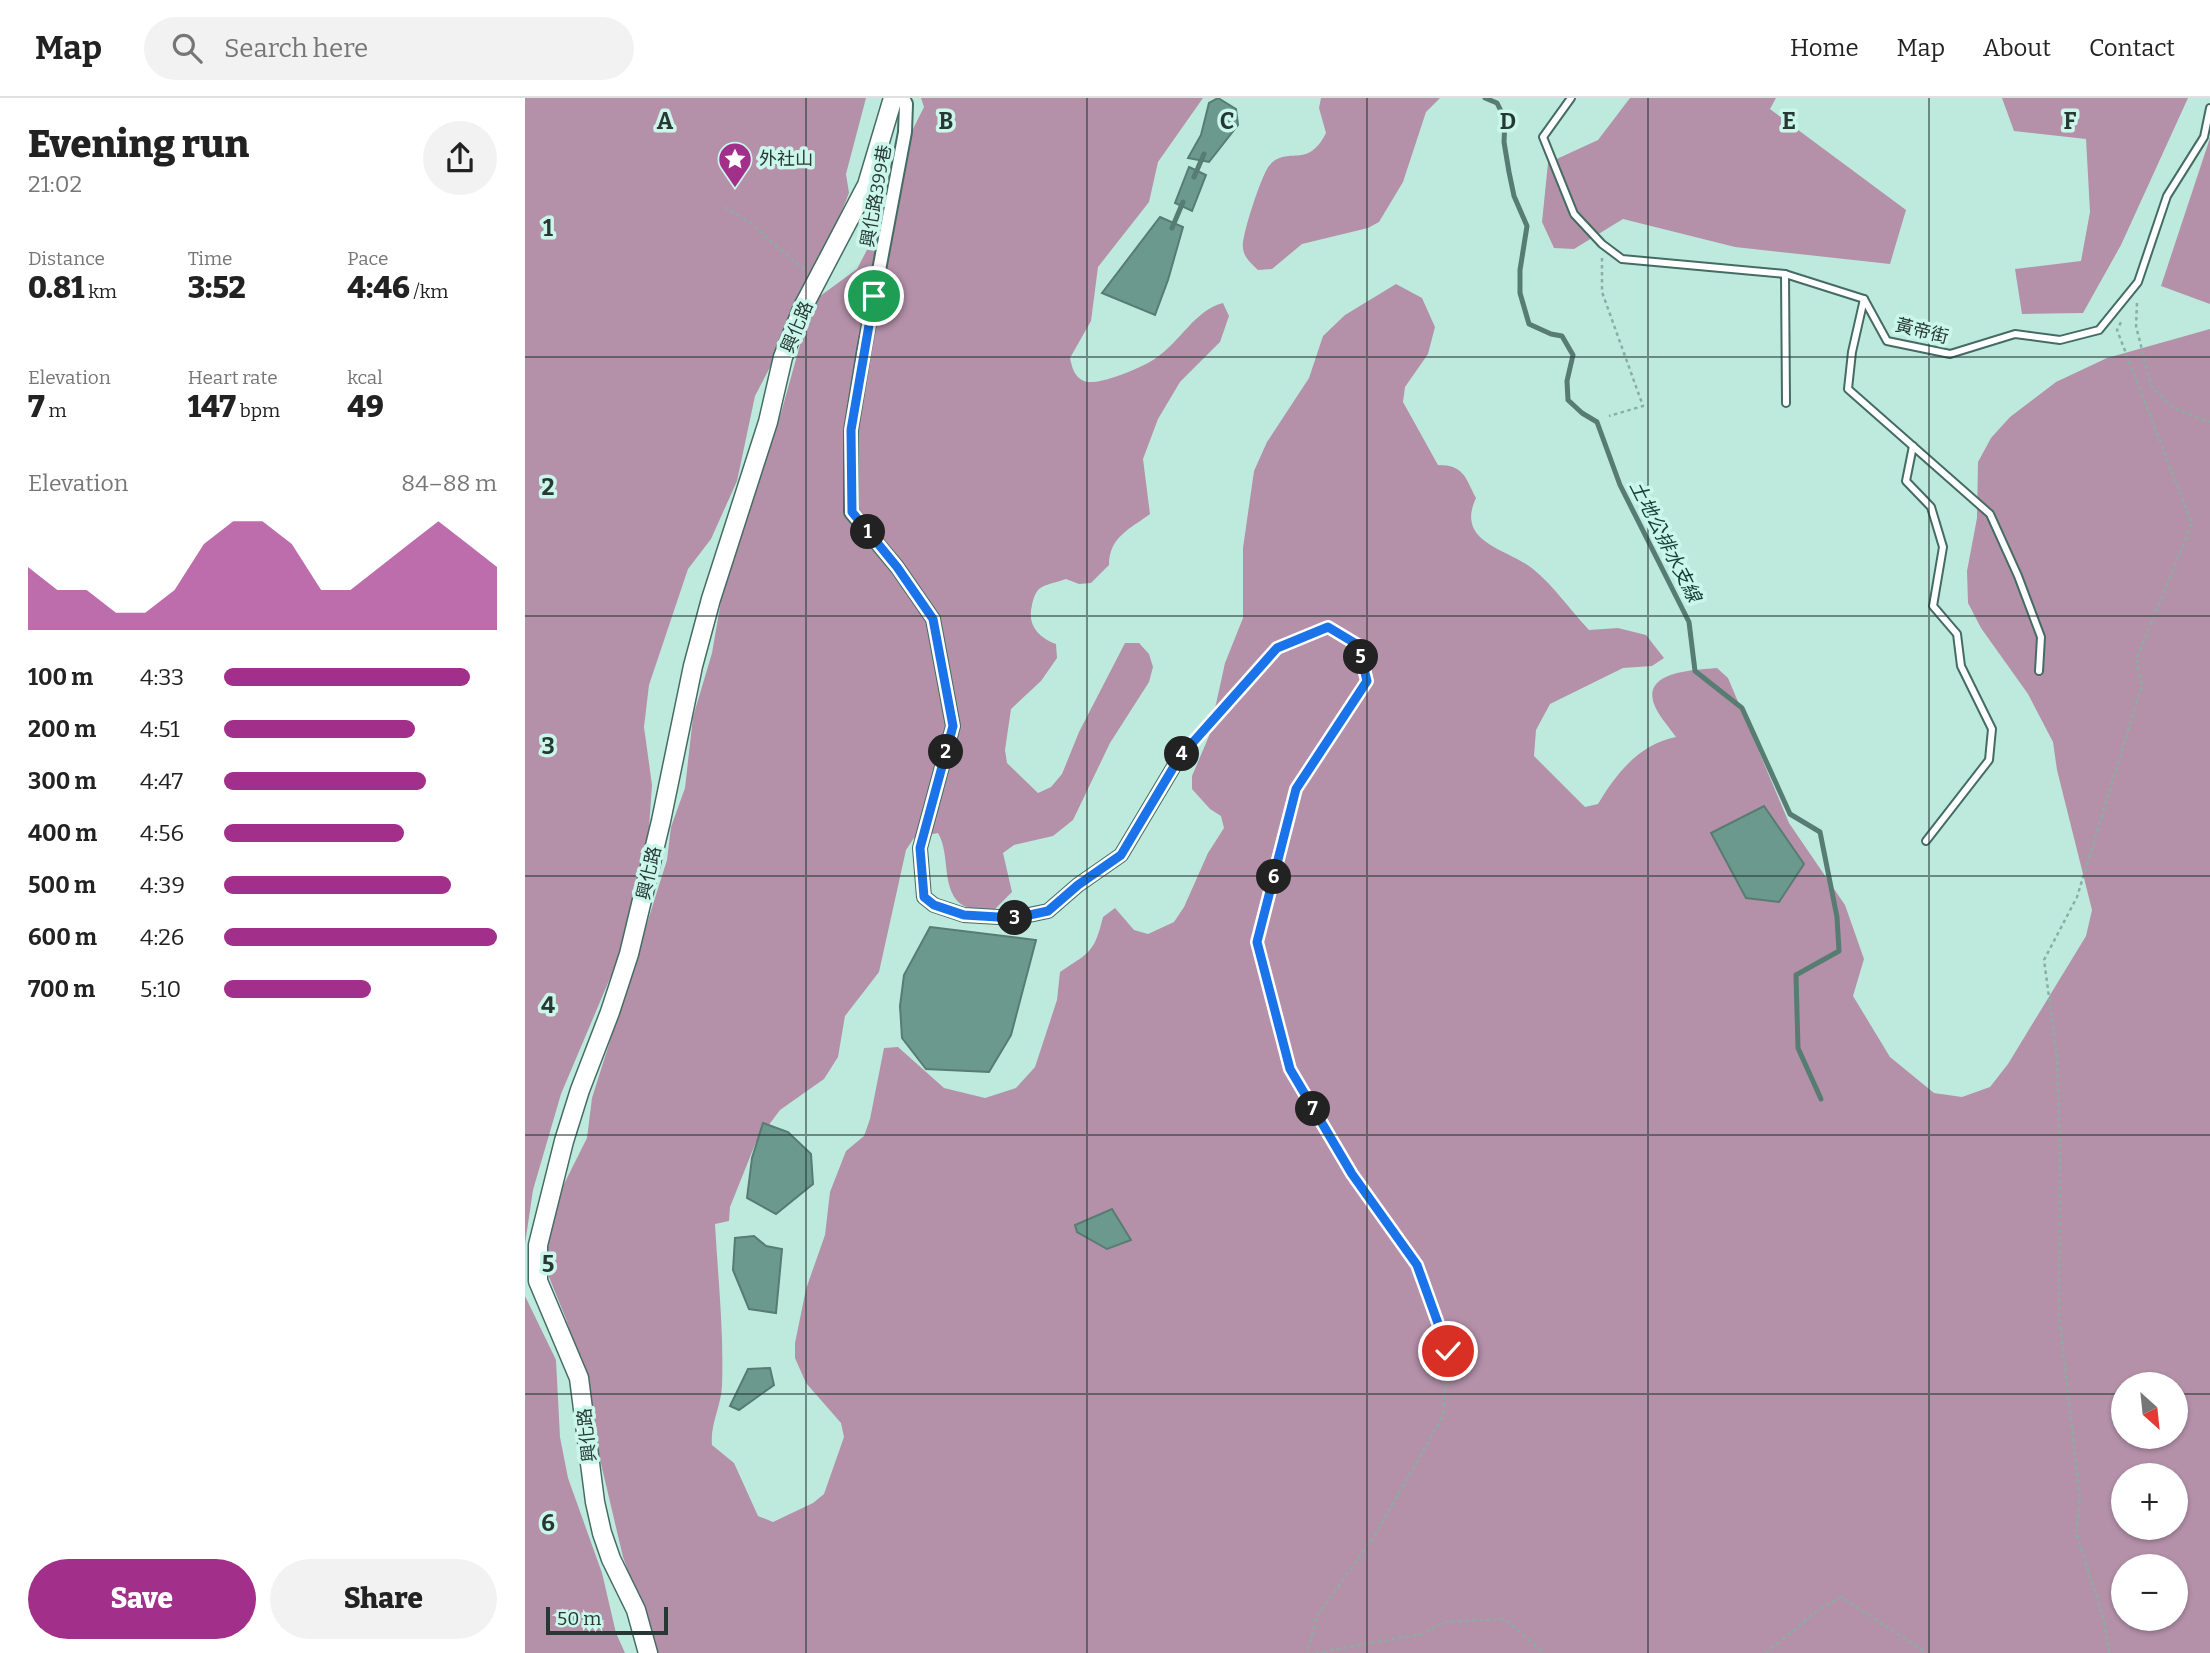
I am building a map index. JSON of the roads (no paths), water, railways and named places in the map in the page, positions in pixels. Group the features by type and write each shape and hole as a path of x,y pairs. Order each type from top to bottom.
{"street":[{"name":"興化路","path":"648,1653 636,1610 611,1559 602,1533 595,1502 579,1378 538,1281 538,1245 572,1116 610,1012 643,903 692,666 768,422 783,356 803,307 867,185 893,98"},
{"name":"興化路399巷","path":"904,98 905,132 851,430 852,512 897,567 933,619 953,726 920,848 924,897 934,905 964,915 1015,918 1048,911 1078,885 1121,855 1179,758"}],"lane":[{"path":"1571,98 1543,136 1574,214 1602,244 1622,258 1785,274 1864,299 1852,352 1848,389 1990,514 2018,576 2041,637 2039,671"},
{"name":"黃帝街","path":"1864,299 1887,341 1950,354 2015,334 2060,340 2099,330 2138,282 2167,196 2204,137 2210,108"},
{"path":"1785,274 1786,403"},
{"path":"1913,446 1906,481 1931,507 1943,547 1933,606 1957,634 1961,666 1992,729 1989,760 1926,841"}],"waterway":[{"name":"土地公排水支線","path":"1485,98 1497,103 1505,119 1504,142 1509,172 1514,196 1527,226 1520,270 1520,293 1529,324 1562,336 1573,355 1567,381 1568,400 1597,422 1620,485 1689,622 1695,671 1742,708 1790,814 1820,832 1837,917 1839,951 1796,975 1798,1048 1821,1099"},
{"path":"1194,177 1204,154"},
{"path":"1172,228 1183,202"}],"place":[{"name":"外社山","path":"735,189"}]}
